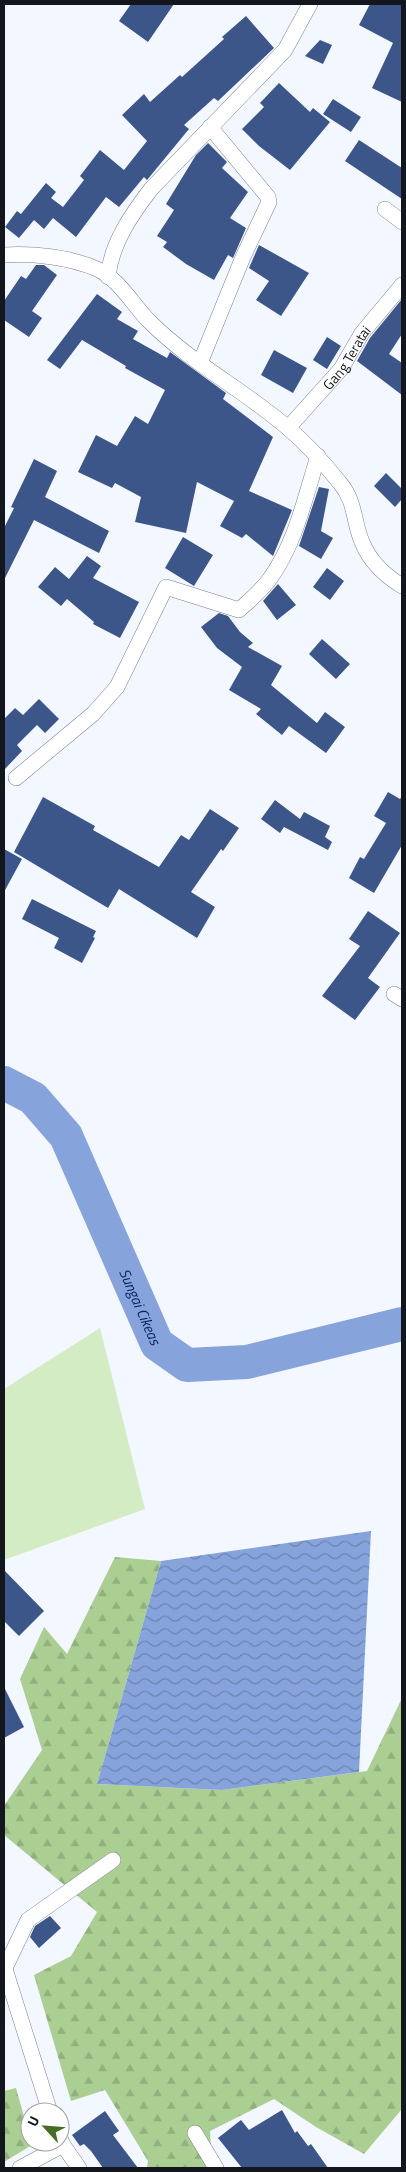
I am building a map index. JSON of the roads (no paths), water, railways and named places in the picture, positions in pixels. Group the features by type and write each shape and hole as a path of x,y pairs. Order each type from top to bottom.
{"street":[{"path":"108,277 109,262 130,217 150,189 285,50 310,4"},
{"path":"200,363 243,257 269,202 268,197 210,127"},
{"path":"385,209 402,222"},
{"path":"4,255 26,254 60,259 97,269 108,277 150,322 200,363 288,428 318,456 342,484 352,502 362,542 376,565 382,573 402,586"},
{"name":"Gang Teratai","path":"288,428 341,369 362,333 402,285"},
{"path":"16,778 93,714 117,687 166,587 239,610 255,596 268,582 282,559 292,536 318,456"},
{"path":"47,2102 4,1969 28,1920 113,1860"},
{"path":"195,2133 216,2168"},
{"path":"20,2168 45,2152"},
{"path":"68,2152 78,2168"}],"water":[{"path":"371,1531 359,1772 222,1790 97,1784 161,1561"}],"waterway":[{"name":"Sungai Cikeas","path":"4,1083 33,1098 66,1136 157,1344 187,1365 247,1362 402,1324"}]}
